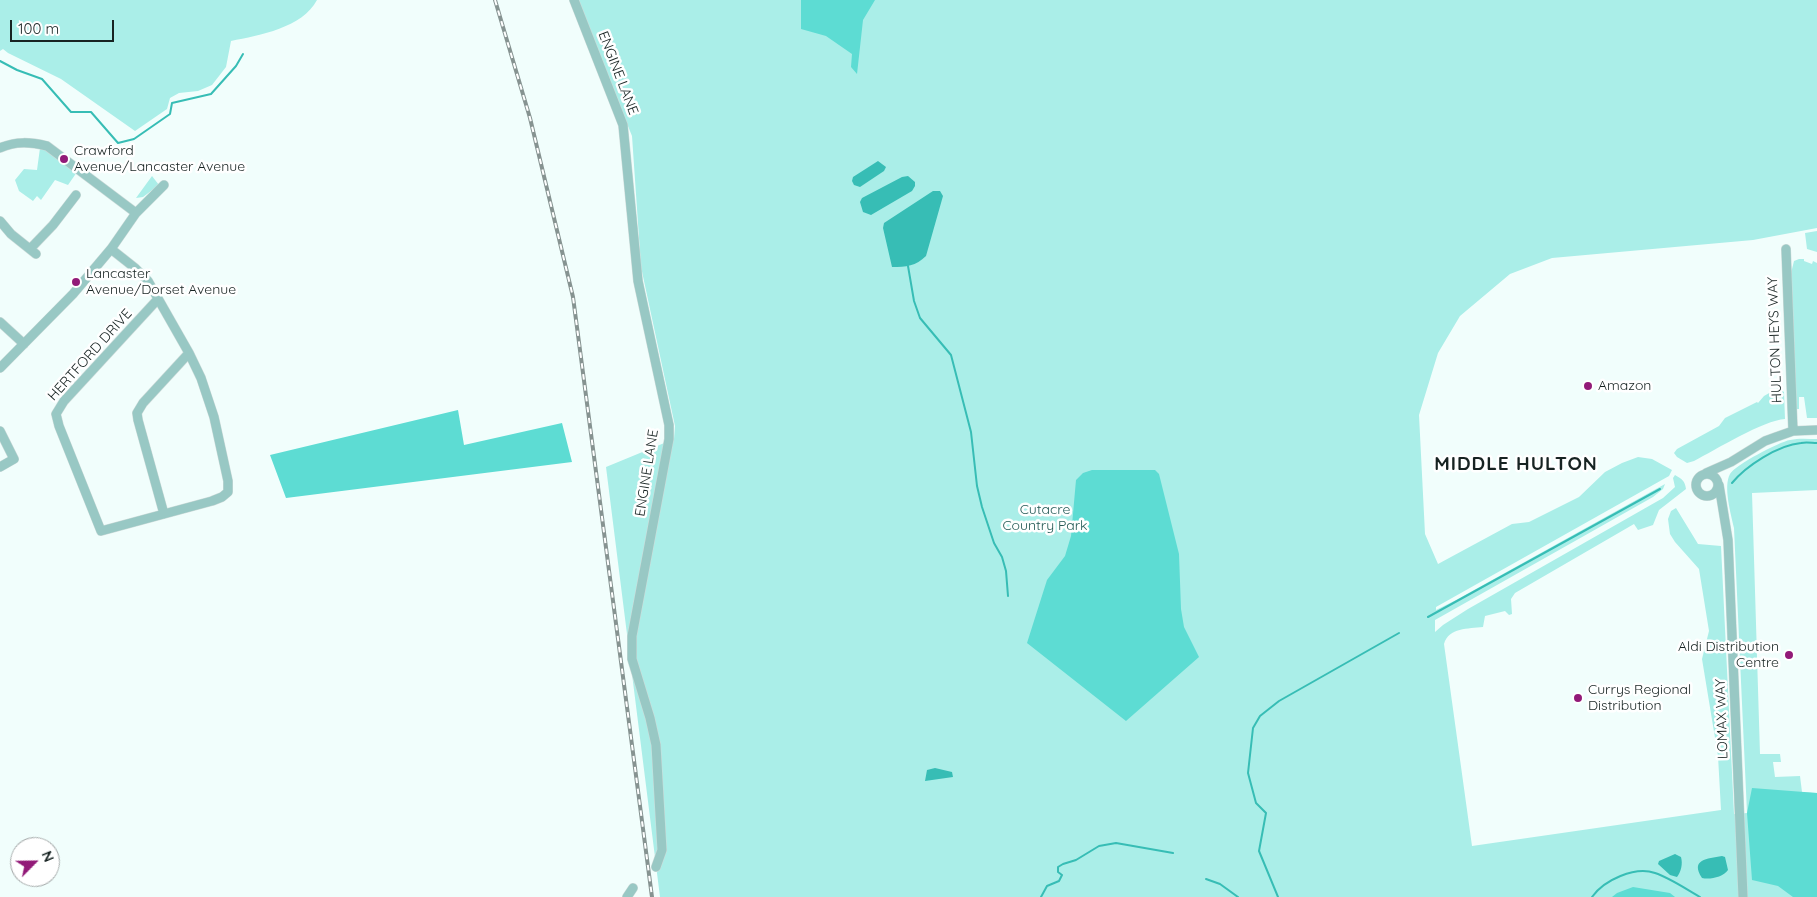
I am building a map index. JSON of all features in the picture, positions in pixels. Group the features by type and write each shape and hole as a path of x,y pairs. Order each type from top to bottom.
{"street":[{"name":"ENGINE LANE","path":"574,0 623,125 638,281 669,425 669,439 632,636 632,659 650,718 656,746 662,850 656,867"},
{"path":"0,148 18,142 33,142 47,146 136,213"},
{"path":"0,368 73,294 111,249 136,213 164,185"},
{"path":"0,221 11,234 33,251 76,195"},
{"path":"111,249 148,281 189,353 143,403 138,413 138,420 164,514"},
{"name":"HULTON HEYS WAY","path":"1786,249 1793,431"},
{"name":"HERTFORD DRIVE","path":"158,299 64,402 56,414 58,426 101,531 222,498 228,492 228,481 214,417 201,378 189,353"},
{"path":"0,322 24,344"},
{"path":"1723,511 1713,500 1698,492 1696,486 1697,479 1731,462 1764,441 1793,431 1817,430"},
{"path":"0,431 14,459 0,466"},
{"path":"1706,496 1713,494 1731,462"},
{"path":"1706,473 1714,475 1718,483"},
{"name":"LOMAX WAY","path":"1718,483 1728,540 1743,897"},
{"path":"627,897 633,888"}],"green space":[{"path":"0,0 317,0 310,10 291,24 267,33 231,41 226,67 212,85 198,91 179,93 170,98 167,109 135,131 61,79 3,49 0,51"},
{"name":"Cutacre Country Park","path":"577,0 1817,0 1817,228 1753,240 1552,258 1510,274 1460,316 1438,353 1419,415 1425,534 1438,564 1512,524 1529,522 1579,497 1605,472 1622,463 1638,457 1652,459 1672,470 1669,476 1436,607 1436,610 1456,600 1665,484 1663,489 1653,497 1435,620 1435,632 1468,609 1663,498 1675,487 1673,478 1675,475 1683,480 1686,489 1659,510 1653,525 1638,530 1634,524 1515,593 1511,599 1512,614 1509,615 1505,611 1485,616 1483,627 1460,630 1446,638 1444,644 1472,846 1721,810 1718,756 1702,659 1709,631 1699,569 1670,534 1668,519 1671,511 1676,508 1698,544 1721,546 1734,814 1747,813 1734,528 1728,501 1728,479 1730,474 1740,465 1777,445 1793,439 1817,439 1817,490 1752,493 1760,754 1780,754 1781,762 1773,762 1775,777 1800,776 1802,792 1817,793 1817,897 660,897 606,467 674,439 675,426 641,267 632,136"},
{"path":"40,148 47,149 77,172 68,185 55,180 41,200 37,196 33,201 19,191 15,180 24,169 37,170"},
{"path":"152,176 159,185 143,197 136,198"},
{"path":"1817,231 1817,252 1807,249 1805,233"},
{"path":"1804,259 1804,261 1812,264 1813,261 1817,263 1817,418 1807,418 1804,397 1799,397 1799,409 1795,409 1791,273 1794,261"},
{"path":"1778,388 1784,392 1785,419 1765,424 1694,461 1687,463 1674,453 1677,449 1719,426 1725,418 1758,403 1764,396"}],"shaded area":[{"path":"801,0 875,0 863,20 857,74 851,67 852,54 826,36 801,29"},
{"path":"878,161 886,167 884,171 860,187 854,185 853,177"},
{"path":"908,176 915,182 912,191 871,215 863,212 860,202 862,198 902,177"},
{"path":"933,191 940,191 943,196 926,256 910,265 892,267 883,228 884,223"},
{"path":"458,410 464,445 562,423 572,462 286,498 270,455"},
{"path":"1092,470 1155,470 1159,474 1179,554 1181,609 1184,627 1199,657 1126,721 1027,643 1047,580 1065,556 1071,536 1076,480 1083,473"},
{"path":"935,768 952,772 953,777 925,781 927,770"},
{"path":"1752,788 1817,793 1817,897 1793,897 1778,886 1752,880 1747,813"},
{"path":"1675,854 1681,857 1682,860 1680,873 1677,877 1670,875 1658,864 1659,861"},
{"path":"1725,857 1728,870 1716,877 1702,878 1698,867 1699,863 1706,859"},
{"path":"1633,887 1670,893 1675,897 1612,897"}],"waterway":[{"path":"0,61 17,70 42,79 71,112 91,112 118,143 134,139 170,114 172,103 211,94 236,66 243,54"},
{"path":"908,266 914,301 920,318 951,355 971,432 977,486 994,543 1002,557 1006,571 1008,596"},
{"path":"1732,483 1754,463 1773,452 1792,445 1817,443"},
{"path":"1428,617 1660,489"},
{"path":"1278,897 1259,851 1266,813 1256,803 1248,773 1253,728 1260,716 1279,701 1399,633"},
{"path":"1041,897 1047,886 1059,881 1062,875 1058,872 1058,867 1076,860 1099,846 1116,843 1173,853"},
{"path":"1592,897 1612,880 1638,871 1655,873 1700,897"},
{"path":"1206,879 1220,884 1238,897"}],"railway":[{"path":"495,0 530,118 573,297 652,897"}],"place":[{"name":"Crawford Avenue/Lancaster Avenue","path":"64,159"},
{"name":"Lancaster Avenue/Dorset Avenue","path":"76,282"},
{"name":"Amazon","path":"1588,386"},
{"name":"Aldi Distribution Centre","path":"1789,655"},
{"name":"Currys Regional Distribution","path":"1578,698"}],"district":[{"name":"MIDDLE HULTON","path":"1516,464"}]}
